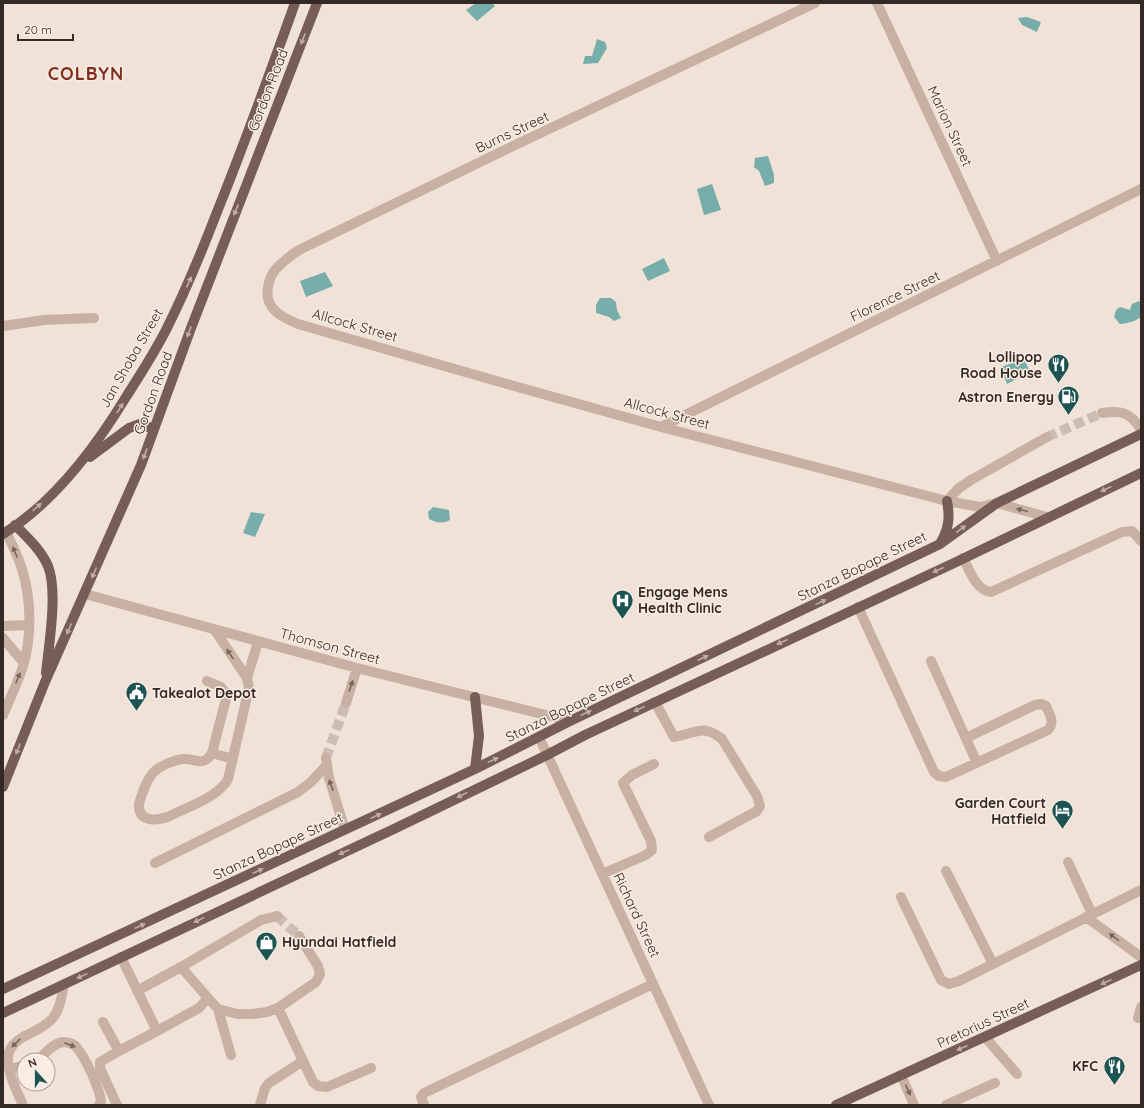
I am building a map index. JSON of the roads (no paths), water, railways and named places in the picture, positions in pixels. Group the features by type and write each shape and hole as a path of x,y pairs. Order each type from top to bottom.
{"main road":[{"name":"Gordon Road","path":"236,164 294,3"},
{"name":"Gordon Road","path":"3,787 45,682 141,466 223,244 317,3"},
{"name":"Jan Shoba Street","path":"5,533 54,492 80,464 115,416 167,328 191,277 236,164"},
{"path":"80,464 129,428 140,424 154,429"},
{"name":"Stanza Bopape Street","path":"6,986 475,769 570,721 940,544 997,503 1141,434"},
{"path":"3,1013 547,755 585,735 1141,473"},
{"path":"940,544 950,520 947,501"},
{"path":"15,525 27,536 48,566 53,595 45,682"},
{"path":"475,697 479,736 475,769"},
{"name":"Pretorius Street","path":"836,1105 1141,965"}],"street":[{"name":"Burns Street","path":"282,317 274,311 269,303 267,296 269,280 273,271 283,261 299,250 513,146 815,3"},
{"name":"Marion Street","path":"877,3 997,261"},
{"name":"Florence Street","path":"661,427 1141,189"},
{"name":"Allcock Street","path":"282,317 298,324 661,427 947,501 980,507 997,503 1047,517"},
{"path":"3,326 44,320 94,318"},
{"path":"1102,413 1117,411 1130,416 1138,424 1141,430"},
{"path":"947,501 959,488 971,480 1047,437"},
{"path":"963,558 975,581 983,590 991,592 1122,532 1132,531 1141,541"},
{"path":"3,715 24,663 29,624 29,604 25,583 21,568 5,533"},
{"name":"Thomson Street","path":"85,594 357,668 570,721"},
{"path":"858,607 934,772 939,776 946,777 1048,730 1052,726 1052,719 1046,706 1042,704 1035,705 966,738"},
{"path":"3,626 29,624"},
{"path":"207,680 221,687 227,695 212,753 209,758 200,762 186,758 155,770 148,780 140,802 139,810 148,819 158,820 183,809 214,794 227,781 249,688 247,678 214,629"},
{"path":"3,638 24,663"},
{"path":"247,678 258,642"},
{"path":"931,662 976,763"},
{"path":"346,703 357,668"},
{"path":"656,702 674,737 704,729 715,733 722,739 757,796 760,806 757,811 709,837"},
{"name":"Richard Street","path":"539,738 710,1105"},
{"path":"212,753 233,760"},
{"path":"155,864 298,792 311,782 326,762 329,778 345,830"},
{"path":"602,874 646,855 652,850 651,841 623,783 632,775 654,764"},
{"path":"1068,862 1089,916 1141,957"},
{"path":"946,871 992,964"},
{"path":"901,897 941,980 949,984 959,981 1141,890"},
{"path":"137,990 181,967 261,920 277,916"},
{"path":"218,1009 238,1014 266,1012 278,1008 316,982 320,974 318,966 300,936"},
{"path":"121,957 157,1030"},
{"path":"181,967 218,1009 231,1055"},
{"path":"23,1105 9,1069 8,1053 11,1047 19,1040 53,1018 57,1010 64,984"},
{"path":"424,1105 421,1097 424,1093 653,984"},
{"path":"117,1105 100,1068 100,1062 199,1008 208,998"},
{"path":"1138,1018 1141,1007"},
{"path":"278,1008 313,1082 318,1086 327,1087 371,1068"},
{"path":"103,1022 119,1051"},
{"path":"985,1037 1017,1074"},
{"path":"47,1052 62,1042 68,1042 77,1047 98,1088 101,1102 99,1105"},
{"path":"260,1105 265,1088 269,1083 303,1061"},
{"path":"9,1069 16,1068"},
{"path":"901,1075 914,1105"},
{"path":"946,1105 995,1083"}],"water":[{"path":"476,3 492,3 495,6 477,21 466,10"},
{"path":"1027,17 1041,22 1037,32 1022,25 1018,18"},
{"path":"597,39 605,42 607,48 598,63 583,64 585,56 592,56"},
{"path":"768,156 774,175 774,183 765,186 759,171 754,167 755,158"},
{"path":"712,184 721,210 704,215 697,189"},
{"path":"664,258 670,271 648,281 642,269"},
{"path":"325,272 333,286 306,297 300,281"},
{"path":"600,298 611,298 616,302 617,310 621,318 614,321 609,317 596,313 596,305"},
{"path":"1139,301 1141,303 1140,318 1131,322 1120,324 1114,317 1116,310 1120,307 1130,310 1132,304"},
{"path":"1024,359 1030,372 1007,384 1001,367"},
{"path":"433,507 449,510 450,520 440,522 429,519 428,512"},
{"path":"251,512 265,514 255,537 243,533"}],"tunnel":[{"path":"1047,437 1102,413"},
{"path":"326,758 346,703"},
{"path":"277,916 299,936"}],"place":[{"name":"Lollipop Road House","path":"1058,384"},
{"name":"Astron Energy","path":"1069,416"},
{"name":"Engage Mens Health Clinic","path":"623,620"},
{"name":"Takealot Depot","path":"136,712"},
{"name":"Garden Court Hatfield","path":"1062,830"},
{"name":"Hyundai Hatfield","path":"266,962"},
{"name":"KFC","path":"1114,1086"}],"district":[{"name":"COLBYN","path":"86,74"}]}
